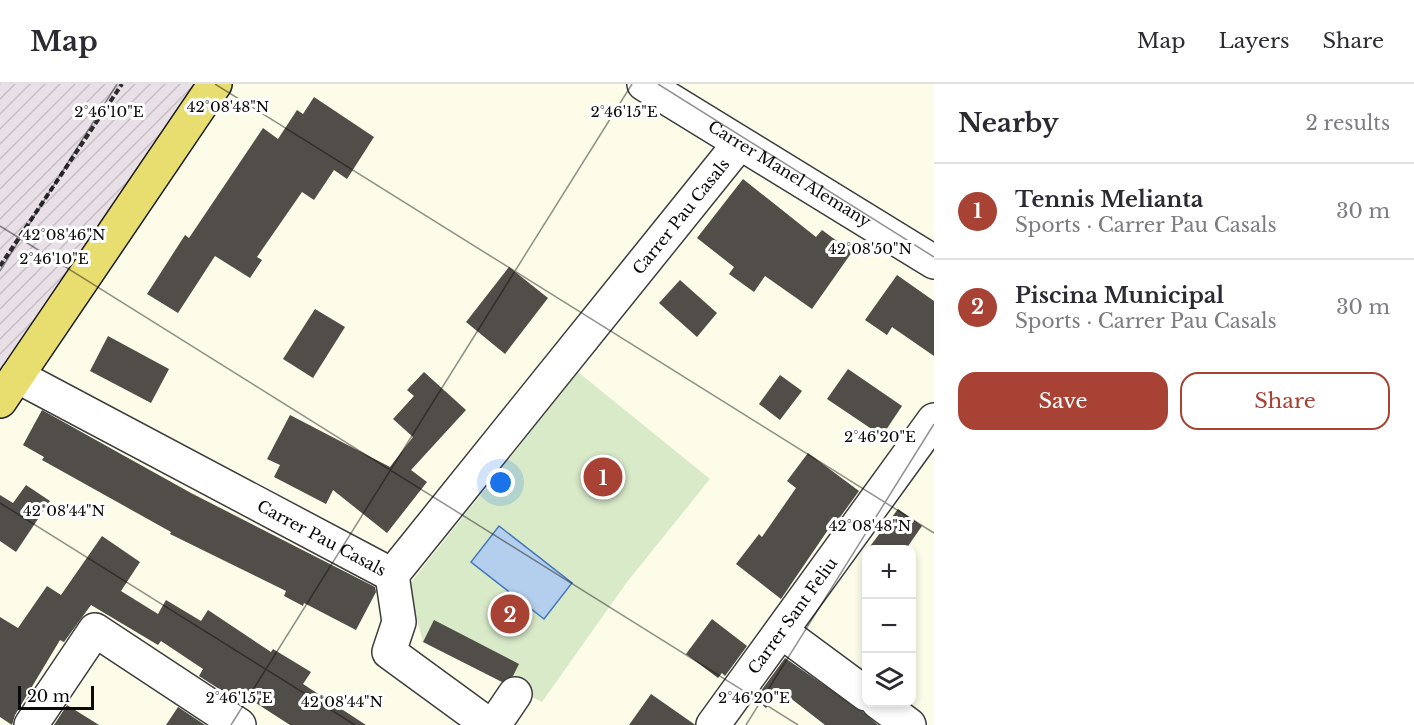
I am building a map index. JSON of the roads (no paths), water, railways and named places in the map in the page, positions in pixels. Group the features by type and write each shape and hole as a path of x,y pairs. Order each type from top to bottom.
{"main road":[{"path":"8,388 215,84"}],"street":[{"name":"Carrer Manel Alemany","path":"644,84 934,262"},
{"name":"Carrer Pau Casals","path":"8,388 392,575 739,144"},
{"name":"Carrer Sant Feliu","path":"713,725 934,420"},
{"path":"392,575 399,622 389,652 489,725"},
{"path":"31,725 95,630 239,725"},
{"path":"782,632 862,690"},
{"path":"494,725 515,694"},
{"path":"885,707 909,725"}],"water":[{"path":"499,526 572,583 544,619 471,562"}],"place":[{"name":"Tennis Melianta","path":"603,477"},
{"name":"Piscina Municipal","path":"510,614"}]}
